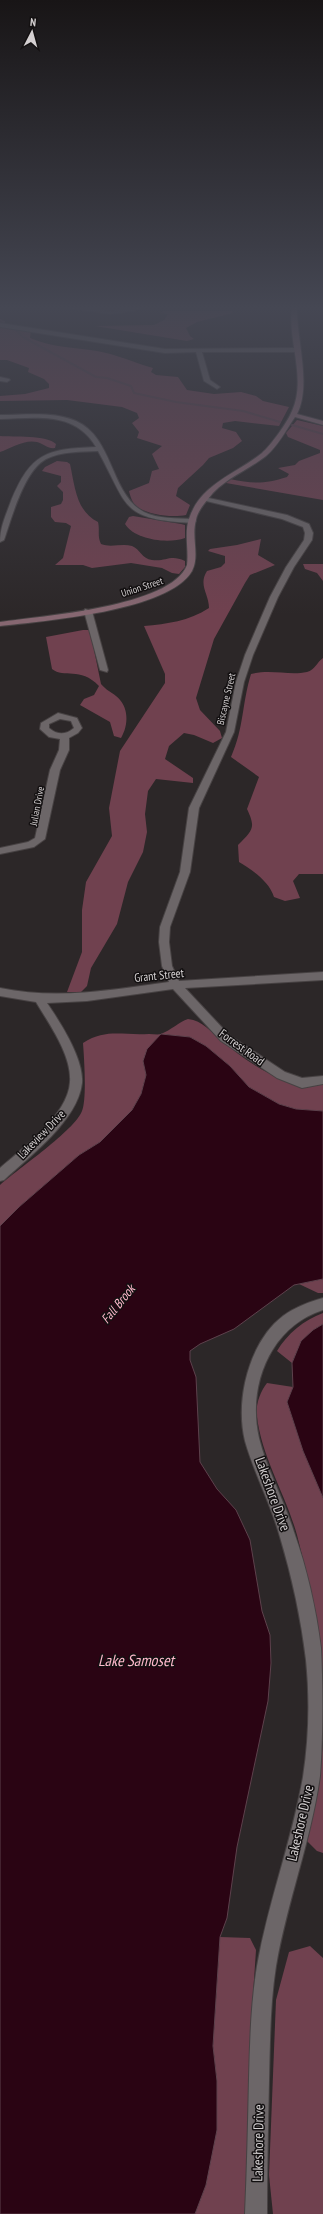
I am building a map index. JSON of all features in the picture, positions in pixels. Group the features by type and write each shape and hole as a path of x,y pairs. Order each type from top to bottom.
{"street":[{"path":"0,417 39,417 74,422 87,431 100,449 123,494 132,506 140,512 151,516 192,521 204,499 224,478 257,459 269,449 294,415 296,409"},
{"path":"294,415 323,424"},
{"path":"0,540 25,480 37,462 56,454 100,449"},
{"name":"Biscayne Street","path":"176,985 167,966 164,942 165,927 185,872 189,833 194,808 230,732 240,682 249,655 274,597 290,567 308,540 309,533 306,526 284,516 204,499"},
{"name":"Union Street","path":"0,624 88,611 139,601 165,592 175,586 188,571 193,557 192,521"},
{"path":"88,611 104,670"},
{"name":"Julian Drive","path":"0,851 31,845 40,839 55,770 64,750 65,736"},
{"name":"Grant Street","path":"0,992 40,1000 63,1000 176,985 323,976"},
{"name":"Forrest Road","path":"176,985 225,1038 281,1074 302,1083 323,1080"},
{"name":"Lakeview Drive","path":"0,1176 60,1118 72,1101 76,1083 70,1059 54,1022 40,1000"},
{"name":"Lakeshore Drive","path":"256,2214 261,2016 266,1967 307,1796 315,1756 317,1717 316,1679 312,1642 300,1579 280,1509 257,1451 249,1422 250,1395 258,1369 268,1345 284,1324 306,1310 323,1304"}],"shaded area":[{"path":"128,409 288,409 279,426 235,421 223,423 222,428 236,432 242,441 233,448 209,458 178,488 176,496 190,505 186,515 180,516 159,515 146,511 135,505 132,500 129,491 149,483 152,471 159,469 152,454 162,446 137,438 139,432 132,423 139,418 137,413"},
{"path":"297,420 323,426 323,500 226,483 226,480 230,479 246,482 259,482 272,481 287,477 289,474 278,468 295,465 299,461 320,453 320,450 288,437 286,433"},
{"path":"0,436 45,439 56,444 55,448 53,448 32,441 18,444 0,452"},
{"path":"57,461 67,462 70,464 75,490 81,505 85,512 98,522 101,544 109,546 132,546 135,547 143,556 152,560 172,558 180,559 185,561 185,567 179,574 172,573 162,568 131,563 92,568 83,565 55,565 63,558 71,526 66,523 55,522 51,517 51,507 61,504 63,500 63,492 57,486 61,482 61,476 42,471 45,467"},
{"path":"133,516 185,525 185,538 170,541 152,539 136,534 125,524 129,517"},
{"path":"261,539 258,555 275,565 250,575 245,583 214,639 196,698 200,710 220,731 222,738 213,743 194,735 184,733 169,746 165,759 193,778 193,783 156,779 148,791 145,814 147,832 143,852 128,882 117,924 91,968 87,986 81,992 67,992 82,952 82,910 86,882 112,836 109,808 120,751 165,683 165,674 144,626 186,619 209,608 204,585 205,576 207,571 221,567 225,563 225,556 208,551 210,549 237,545"},
{"path":"303,564 323,564 323,581 317,573 305,569"},
{"path":"90,630 101,684 120,700 125,710 126,722 124,733 121,738 114,736 110,722 80,705 84,699 94,695 99,686 85,676 57,672 52,669 46,637"},
{"path":"323,658 323,874 299,874 293,881 300,898 285,901 274,897 272,891 264,881 239,862 238,845 247,836 252,828 252,821 247,809 259,777 231,757 241,726 251,674 266,672 307,672 312,670"},
{"path":"188,1019 198,1022 243,1058 268,1073 295,1083 309,1085 323,1084 323,1111 296,1109 279,1104 249,1087 230,1066 206,1046 190,1037 161,1034"},
{"path":"108,1034 161,1034 143,1061 146,1075 141,1094 132,1110 100,1142 79,1155 19,1207 0,1226 0,1185 58,1139 77,1119 82,1111 84,1105 85,1088 83,1043 92,1038"},
{"path":"323,1279 323,1293 318,1293 299,1284"},
{"path":"323,1313 323,1324 303,1340 292,1363 277,1351 291,1333 297,1328"},
{"path":"267,1383 293,1387 287,1402 303,1451 323,1498 323,1685 313,1609 297,1535 287,1505 269,1462 257,1417 257,1404"},
{"path":"323,1742 323,1853 317,1851 307,1841 319,1786"},
{"path":"220,1937 250,1938 256,1950 252,2010 249,2214 195,2214 206,2185 217,2081 213,2046"},
{"path":"310,1946 323,1958 323,2214 273,2214 269,2175 276,2000 289,1952"}],"water":[{"name":"Lake Samoset","path":"161,1034 190,1037 206,1046 230,1066 249,1087 279,1104 296,1109 323,1111 323,1279 294,1285 234,1329 200,1344 190,1351 190,1360 196,1377 200,1462 217,1489 236,1510 250,1540 262,1611 270,1635 271,1663 268,1701 237,1847 227,1918 220,1937 213,2046 217,2081 217,2130 206,2185 195,2214 0,2214 0,1226 19,1207 79,1155 100,1142 132,1110 141,1094 146,1075 143,1061 147,1049"},
{"path":"323,1324 323,1498 303,1451 287,1402 293,1387 292,1363 301,1341 313,1330"}],"waterway":[{"path":"230,409 243,411 280,422"},
{"path":"292,425 323,434"}],"water label":[{"name":"Fall Brook","path":"118,1304"}]}
